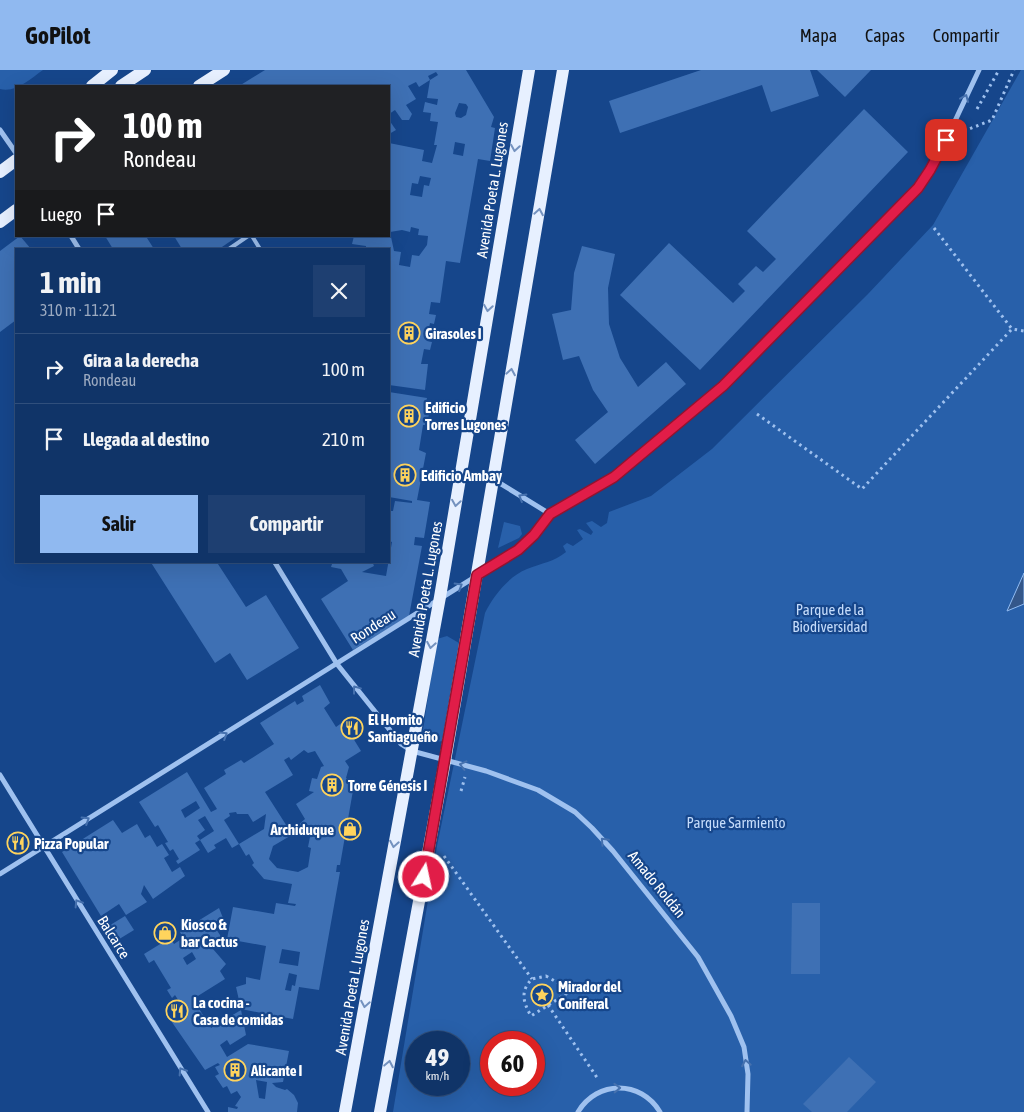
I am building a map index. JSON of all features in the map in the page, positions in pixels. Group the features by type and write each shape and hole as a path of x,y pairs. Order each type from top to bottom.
{"main road":[{"path":"93,85 112,70"},
{"path":"122,85 145,70"},
{"path":"201,85 224,70"},
{"name":"Avenida Poeta L. Lugones","path":"345,1112 440,597 529,70"},
{"path":"380,1112 445,761 563,70"},
{"path":"0,172 15,161"},
{"path":"0,222 15,211"}],"street":[{"name":"Rondeau","path":"0,874 337,664 440,597 518,550 534,535 550,514 614,477 723,386 918,188 953,127 979,70"},
{"path":"0,130 15,152"},
{"path":"71,237 78,248"},
{"path":"493,479 550,514"},
{"path":"275,563 337,664 390,733 412,751"},
{"name":"Amado Roldán","path":"412,751 516,781 553,798 575,812 613,851 698,957 731,1016 744,1048 748,1074 747,1112"},
{"name":"Balcarce","path":"0,775 208,1112"},
{"path":"578,1112 592,1096 601,1091 618,1087 644,1094 660,1112"}],"lane":[{"path":"231,248 248,237"},
{"path":"251,237 259,248"}],"path":[{"path":"973,116 999,70"},
{"path":"953,127 964,131 992,120 1014,70"},
{"path":"964,131 969,124"},
{"path":"934,228 1012,329 1024,330"},
{"path":"757,414 862,489 1012,329"},
{"path":"431,839 532,979"},
{"path":"546,976 553,979 566,994 531,1016 526,1008 523,996 532,979 546,976"},
{"path":"548,1005 595,1074"}],"green space":[{"path":"0,70 43,70 23,84 15,85 15,88 0,89"},
{"name":"Parque Sarmiento","path":"1021,70 1024,70 1024,1112 393,1112 405,1039 405,1096 470,1096 470,1031 406,1031 437,846 485,613 488,607 502,587 514,576 557,558 566,552 563,546 567,543 573,546 583,539 577,530 580,529 591,535 593,532 586,523 592,521 601,527 607,523 609,512 651,496 712,449 868,294 933,225"},
{"path":"504,522 520,526 522,534 519,538 498,548"},
{"path":"447,636 459,643 443,741 435,742 422,736 437,639"}],"shaded area":[{"path":"1024,573 1024,604 1007,611"}],"building":[{"path":"265,70 466,70 494,117 491,127 495,128 490,161 478,159 460,263 446,261 440,303 431,302 429,314 436,315 434,324 430,323 427,341 432,342 430,350 424,349 421,364 428,364 425,390 390,385 390,248 366,248 366,246 352,244 354,237 390,237 390,232 390,143 424,150 422,161 432,163 437,145 434,145 438,122 430,121 431,113 423,112 425,102 437,105 438,99 427,98 430,80 419,87 416,82 408,86 416,99 406,105 412,114 409,120 402,120 395,110 390,113 390,85 241,85","holes":["436,72 438,75 430,80 428,76","459,103 466,104 468,107 466,115 461,118 456,117 455,113","455,142 465,144 463,156 453,154","420,176 431,178 429,186 424,185 422,197 410,195 412,183 418,184","411,227 419,229 418,235 428,236 427,245 419,256 412,255 410,267 399,265 401,252 394,251 390,232 402,230 410,232"]},
{"path":"701,70 810,70 819,96 771,112 762,85 620,133 609,101"},
{"path":"817,70 871,70 845,97"},
{"path":"864,109 908,152 700,370 620,295 669,243 733,303 745,291 738,284 756,266 763,272 776,259 747,231"},
{"path":"390,121 396,130 390,133"},
{"path":"19,237 21,237 30,248 15,248 15,321 0,332 0,251"},
{"path":"106,237 148,237 153,248 112,248"},
{"path":"175,237 237,237 220,248 181,248"},
{"path":"582,246 615,254 608,288 609,324 620,358 638,387 666,362 686,384 595,464 575,440 608,412 593,390 579,356 563,360 552,314 571,310 574,273"},
{"path":"390,392 427,398 425,408 430,408 427,425 423,425 419,450 426,453 417,500 430,502 424,538 415,537 414,545 422,546 409,616 353,650 321,599 348,581 341,569 331,567 332,563 373,563 374,566 362,572 386,576 388,563 390,563 392,542 390,541 390,511 393,511 395,501 412,503 412,501 390,497"},
{"path":"151,563 217,563 246,607 266,595 299,648 247,680 230,653 215,663"},
{"path":"320,685 330,703 324,708 336,727 343,722 361,751 345,761 349,767 346,778 355,779 340,865 337,865 336,872 340,872 319,990 299,987 293,1019 241,1009 236,987 246,984 246,977 260,980 266,946 227,939 233,907 274,914 276,903 295,906 296,904 288,903 292,884 264,879 252,865 254,863 249,854 246,856 239,844 232,848 226,838 214,845 216,848 208,853 200,840 195,843 200,850 178,864 176,861 179,859 173,849 170,851 165,843 168,842 158,825 155,827 139,802 187,772 211,812 217,809 204,788 226,774 224,770 241,760 244,763 274,744 260,723 295,701 297,705 304,701 302,696","holes":["304,750 308,753 315,751 324,766 321,767 317,779 312,778 309,791 314,792 296,804 305,819 297,826 293,825 292,834 310,837 308,847 311,848 308,867 298,872 277,868 269,859 273,846 290,836 290,831 265,792 293,775 284,760 289,757 291,760","196,801 200,808 185,818 181,810","229,813 248,814 253,822 266,814 264,829 239,844 224,820 230,816","205,816 214,831 200,840 197,836 205,830 198,820","282,949 300,952 298,966 279,963","289,973 297,975 295,986 292,985 291,991 285,990"]},
{"path":"113,820 122,833 137,824 145,838 150,835 157,847 162,844 169,855 164,858 172,872 180,867 185,876 153,899 144,885 141,894 147,902 126,915 119,904 101,916 62,852"},
{"path":"792,903 820,903 820,974 791,974"},
{"path":"219,908 225,923 216,929 222,938 221,944 213,949 226,964 220,971 225,979 193,999 211,1028 241,1010 246,1035 230,1045 227,1040 220,1045 227,1057 248,1044 289,1051 283,1082 272,1083 276,1087 287,1089 294,1095 298,1103 297,1112 228,1112 228,1107 237,1109 238,1107 235,1106 241,1097 237,1091 231,1094 227,1086 223,1088 215,1076 219,1074 215,1067 220,1065 218,1063 205,1070 167,1015 182,1006 175,995 172,998 167,990 171,988 154,960 149,963 144,954 170,938 174,944 183,938 180,932","holes":["192,952 196,959 187,965 183,958","256,1080 267,1082 265,1099 259,1098"]},
{"path":"125,916 134,930 116,941 107,927"},
{"path":"849,1057 876,1082 847,1112 812,1112 803,1104"}],"place":[{"name":"Girasoles I","path":"409,333"},
{"name":"Edificio Torres Lugones","path":"409,416"},
{"name":"Edificio Ambay","path":"405,475"},
{"name":"El Hornito Santiagueño","path":"352,728"},
{"name":"Torre Génesis I","path":"332,785"},
{"name":"Archiduque","path":"350,829"},
{"name":"Pizza Popular","path":"18,843"},
{"name":"Kiosco & bar Cactus","path":"165,933"},
{"name":"Mirador del Coniferal","path":"542,995"},
{"name":"La cocina - Casa de comidas","path":"177,1011"},
{"name":"Alicante I","path":"235,1070"}],"route":[{"path":"424,877 477,575 518,550 534,535 550,514 614,477 723,386 788,321 834,271 918,188 946,140"}],"park label":[{"name":"Parque de la Biodiversidad","path":"830,618"}]}
